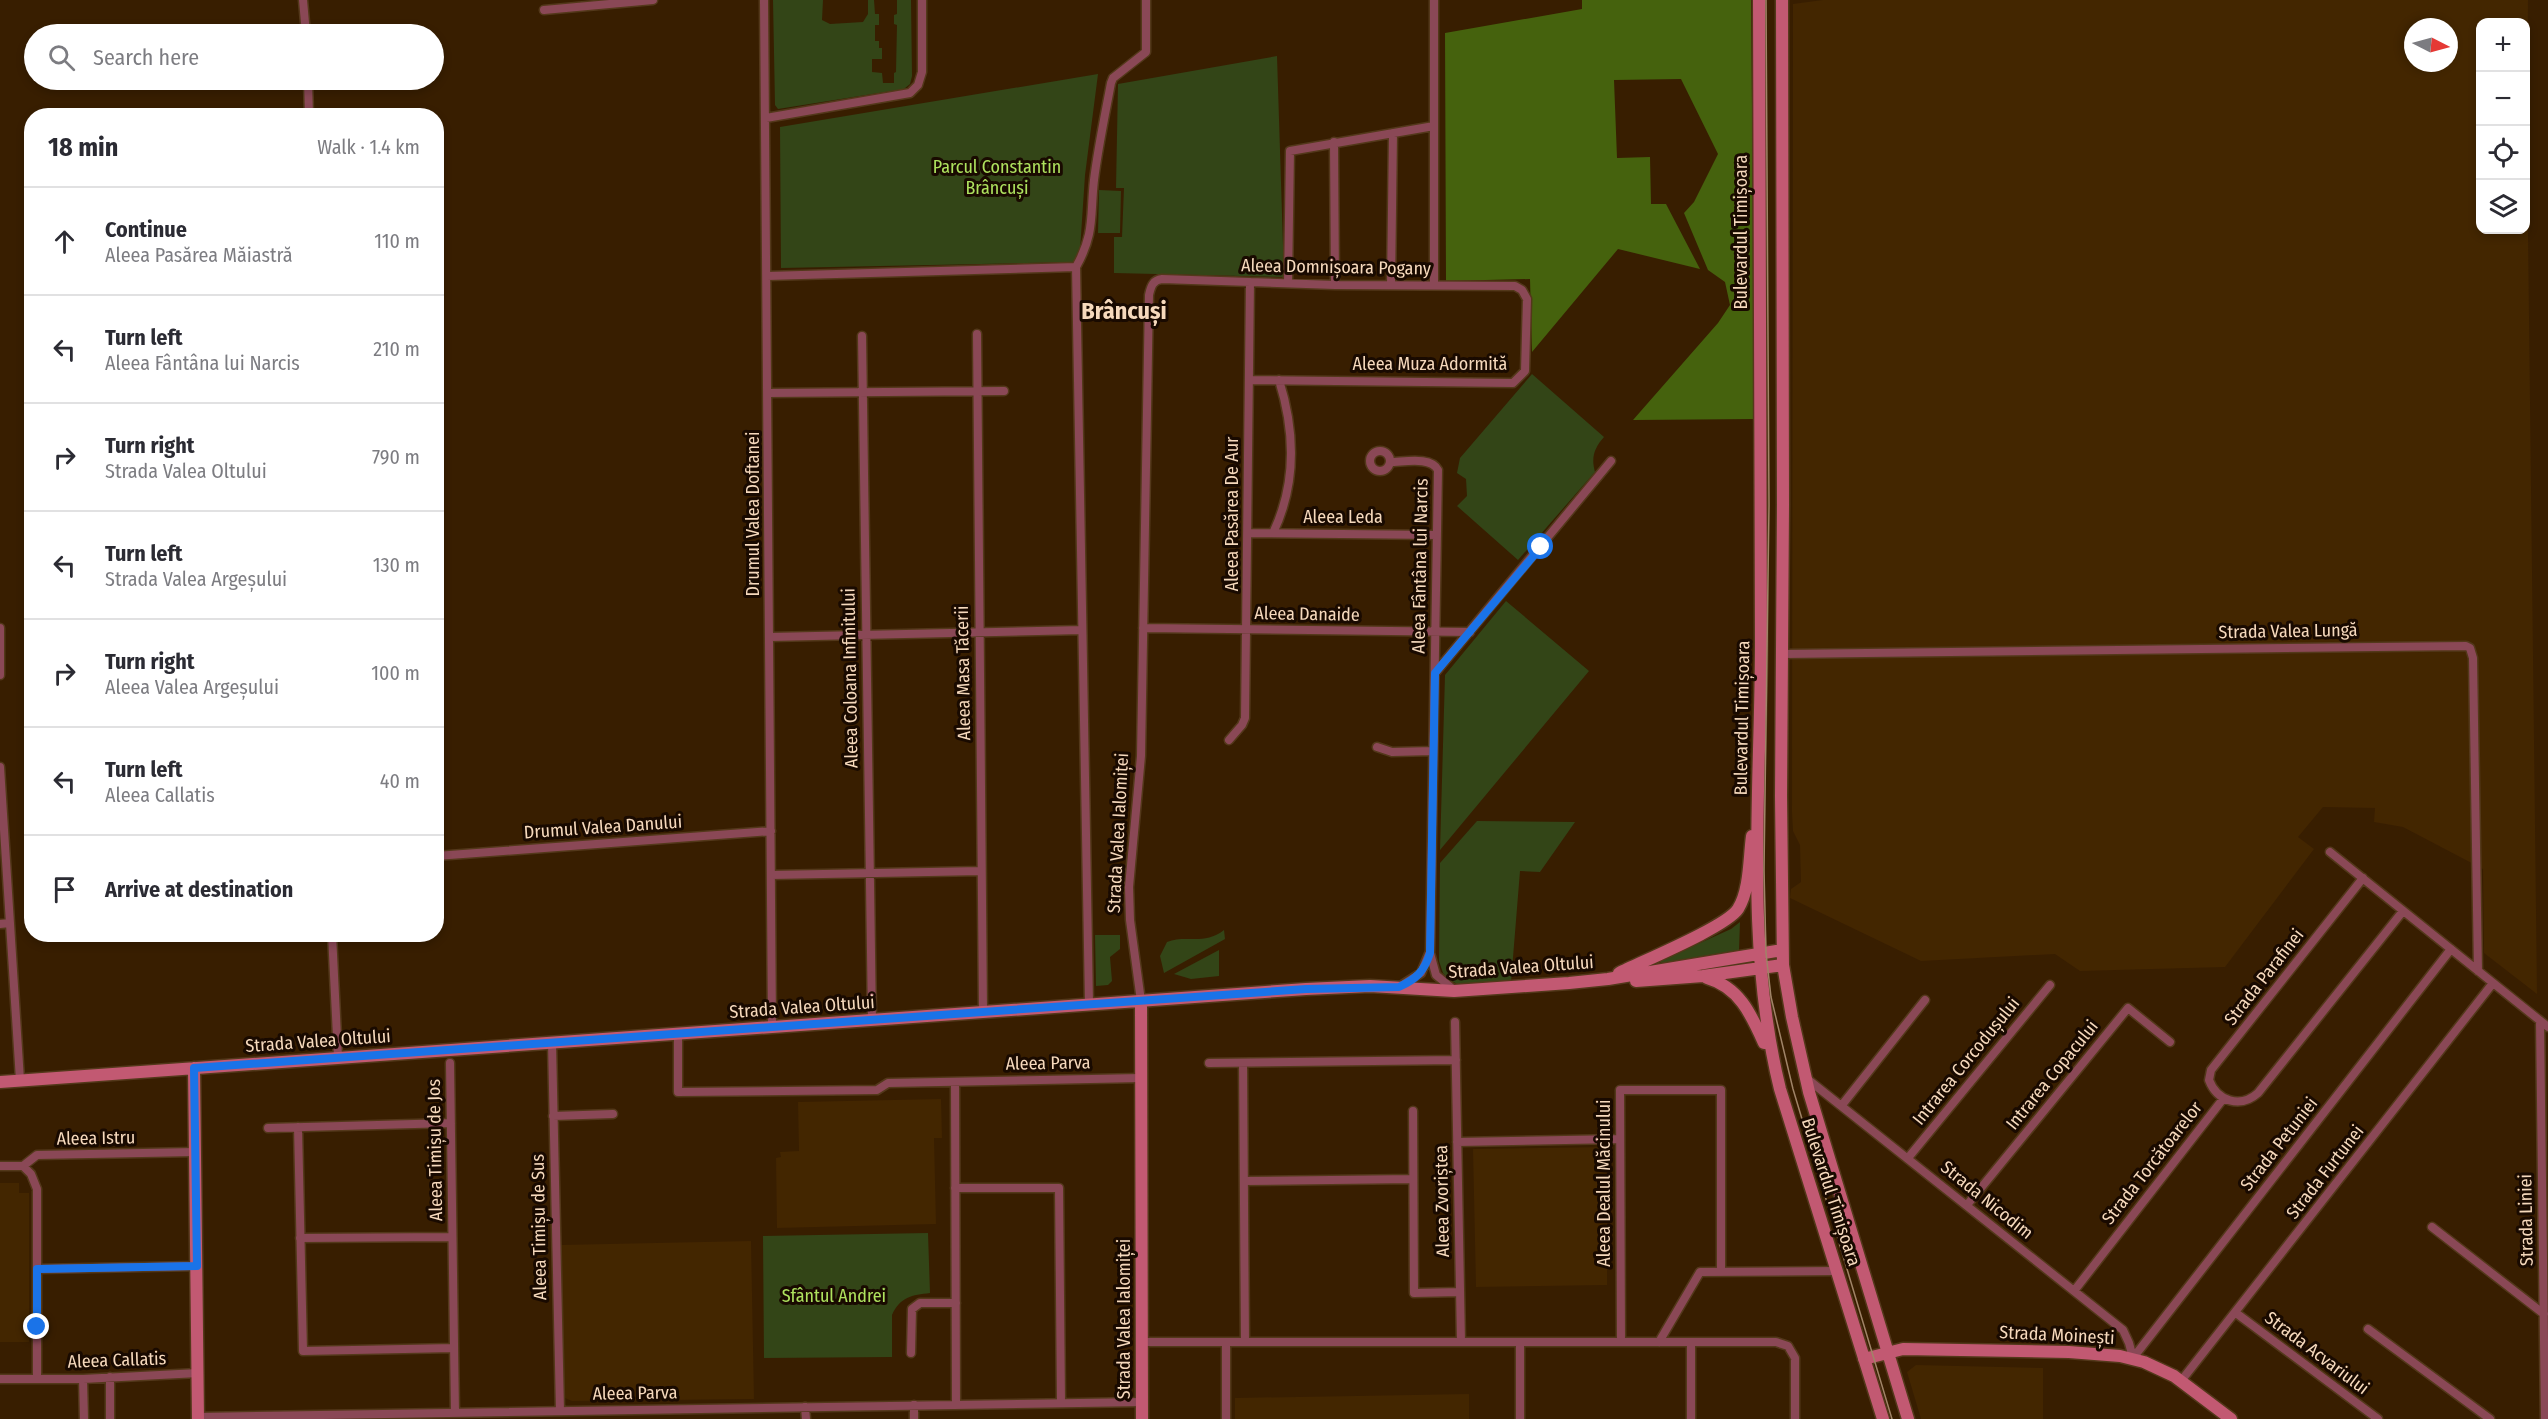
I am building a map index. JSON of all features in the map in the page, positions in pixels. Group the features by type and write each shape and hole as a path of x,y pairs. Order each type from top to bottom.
{"main road":[{"name":"Bulevardul Timișoara","path":"1759,0 1761,644 1759,969 1763,1011 1773,1062 1883,1419"},
{"name":"Bulevardul Timișoara","path":"1782,0 1780,189 1783,965 1806,1078 1908,1419"},
{"path":"1759,189 1780,189"},
{"path":"1608,979 1711,929 1732,916 1740,905 1744,892 1759,794"},
{"path":"1758,870 1781,869"},
{"name":"Strada Valea Oltului","path":"0,1082 1344,987 1399,987 1454,991 1608,979 1782,950"},
{"name":"Strada Valea Oltului","path":"1608,979 1651,981 1783,965"},
{"path":"1703,976 1728,987 1741,1000 1773,1062"},
{"name":"Strada Valea Ialomiței","path":"1141,1001 1142,1419"},
{"path":"194,1068 198,1418"},
{"name":"Strada Moinești","path":"1864,1359 1903,1348 2069,1352 2133,1358 2152,1365 2181,1381 2231,1419"}],"street":[{"path":"303,0 305,24"},
{"path":"544,9 653,0"},
{"name":"Drumul Valea Doftanei","path":"764,0 772,1027"},
{"path":"766,118 870,102 910,93 918,85 922,72 922,0"},
{"path":"1089,1004 1076,267 1087,248 1090,236 1094,179 1111,83 1115,76 1142,57 1146,49 1146,0"},
{"path":"1434,0 1434,285"},
{"path":"308,90 309,108"},
{"path":"1288,283 1290,151 1434,126"},
{"path":"1391,285 1393,133"},
{"path":"1334,142 1335,285"},
{"path":"767,276 1076,267"},
{"name":"Aleea Domnișoara Pogany","path":"1152,285 1162,279 1335,285 1515,286 1522,290"},
{"name":"Aleea Pasărea De Aur","path":"1229,740 1245,718 1250,282"},
{"name":"Strada Valea Ialomiței","path":"1141,1001 1130,920 1129,887 1140,770 1149,295 1152,285"},
{"name":"Aleea Muza Adormită","path":"1249,380 1513,382 1525,371 1527,299 1522,290"},
{"name":"Aleea Masa Tăcerii","path":"977,334 982,1012"},
{"name":"Aleea Coloana Infinitului","path":"862,336 872,1020"},
{"path":"1273,533 1286,498 1291,468 1292,439 1288,409 1279,380"},
{"path":"768,393 1004,391"},
{"path":"1435,673 1611,461"},
{"name":"Aleea Fântâna lui Narcis","path":"1390,462 1429,462 1436,465 1438,470 1430,953 1436,975 1454,991"},
{"name":"Aleea Leda","path":"1248,533 1437,534"},
{"path":"0,628 0,675"},
{"name":"Aleea Danaide","path":"1143,628 1470,632"},
{"path":"770,637 1082,630"},
{"name":"Strada Valea Lungă","path":"1783,654 2466,646 2470,648 2474,658 2478,971"},
{"path":"1377,747 1392,752 1433,751"},
{"path":"0,767 20,1080"},
{"name":"Drumul Valea Danului","path":"444,855 771,831"},
{"path":"2330,852 2548,1027"},
{"path":"771,875 981,871"},
{"name":"Strada Parafinei","path":"2223,1099 2209,1080 2211,1070 2363,878"},
{"name":"Strada Torcătoarelor","path":"2074,1291 2223,1099 2241,1102 2258,1093 2403,911"},
{"path":"0,924 10,923"},
{"path":"332,942 338,1057"},
{"name":"Strada Petuniei","path":"2133,1358 2451,949"},
{"path":"1399,987 1421,973 1430,953"},
{"name":"Strada Furtunei","path":"2181,1381 2493,983"},
{"name":"Intrarea Corcodușului","path":"1908,1158 2050,985"},
{"path":"1842,1105 1924,1000"},
{"name":"Intrarea Copacului","path":"1967,1205 2128,1008 2170,1042"},
{"name":"Strada Liniei","path":"2540,1021 2545,1419"},
{"name":"Aleea Zvoriștea","path":"1455,1022 1461,1342"},
{"name":"Aleea Parva","path":"678,1033 678,1092 877,1090 888,1083 1141,1078"},
{"name":"Aleea Timișu de Sus","path":"552,1042 560,1411"},
{"path":"1209,1063 1456,1060"},
{"name":"Aleea Timișu de Jos","path":"450,1063 455,1413"},
{"path":"1243,1063 1245,1342"},
{"name":"Strada Nicodim","path":"1806,1078 2123,1330 2133,1358"},
{"path":"956,1082 956,1405"},
{"name":"Aleea Dealul Măcinului","path":"1621,1342 1620,1090 1721,1090 1721,1271"},
{"path":"1413,1112 1414,1293 1460,1292"},
{"path":"553,1116 613,1114"},
{"path":"268,1128 451,1124"},
{"path":"298,1127 303,1352 454,1348"},
{"path":"1457,1142 1620,1139"},
{"name":"Aleea Istru","path":"0,1166 23,1166 37,1155 195,1152"},
{"path":"23,1166 31,1174 38,1188 37,1379"},
{"path":"1244,1180 1413,1179"},
{"path":"955,1188 1059,1188 1061,1403"},
{"path":"2432,1227 2544,1314"},
{"name":"Aleea Timișu de Jos","path":"300,1238 452,1237"},
{"path":"37,1269 197,1266"},
{"path":"1659,1342 1697,1275 1704,1271 1838,1271"},
{"path":"911,1353 912,1309 920,1303 956,1303"},
{"name":"Strada Acvariului","path":"2236,1313 2378,1419"},
{"path":"2368,1329 2490,1419"},
{"path":"1142,1342 1776,1342 1788,1346 1795,1358 1796,1419"},
{"path":"1226,1342 1226,1419"},
{"path":"1520,1342 1520,1419"},
{"path":"1691,1342 1691,1419"},
{"name":"Aleea Callatis","path":"0,1379 198,1373"},
{"path":"110,1377 110,1419"},
{"path":"83,1378 84,1419"},
{"name":"Aleea Parva","path":"198,1418 431,1416 455,1413 560,1411 576,1415 806,1407 1142,1402"},
{"path":"914,1405 914,1419"},
{"path":"806,1407 806,1419"}],"shaded area":[{"path":"1823,0 2528,0 2528,18 2476,18 2476,234 2528,234 2537,994 2484,953 2483,869 2403,827 2374,822 2375,808 2323,807 2298,837 2314,849 2225,967 2080,971 2055,954 1921,961 1790,898 1791,889 1801,882 1800,845 1793,831 1793,4"},
{"path":"941,1099 942,1138 934,1138 936,1224 777,1228 776,1158 781,1157 780,1152 799,1151 798,1102"},
{"path":"1607,1147 1607,1285 1476,1287 1473,1149"},
{"path":"0,1183 19,1183 19,1193 29,1193 29,1342 0,1342"},
{"path":"751,1241 754,1399 572,1401 565,1398 563,1394 560,1245"},
{"path":"1916,1365 2043,1368 2043,1419 1921,1419 1907,1372"},
{"path":"1469,1394 1469,1419 1235,1419 1235,1398"}],"green space":[{"path":"773,0 823,0 822,20 830,24 863,22 868,14 868,0 874,0 875,14 879,14 879,25 875,25 875,41 879,41 879,48 882,48 882,59 872,59 872,72 882,73 883,83 894,83 897,25 894,24 894,15 897,14 897,0 911,0 912,76 910,84 904,89 778,109 775,105"},
{"path":"1582,0 1751,0 1755,419 1633,420 1718,323 1730,305 1725,282 1708,270 1684,213 1694,202 1718,154 1681,79 1614,80 1617,158 1650,157 1651,204 1666,204 1700,269 1618,249 1532,352 1530,279 1446,281 1445,33 1582,9"},
{"path":"1277,56 1284,277 1114,273 1114,237 1122,237 1124,188 1116,188 1118,84"},
{"name":"Parcul Constantin Brâncuși","path":"1098,74 1085,175 1080,250 1074,262 781,268 780,127"},
{"path":"1099,190 1121,191 1120,233 1098,233"},
{"path":"1532,374 1604,437 1594,453 1595,472 1518,560 1457,506 1467,496 1466,479 1457,473 1460,458"},
{"path":"1506,601 1589,671 1440,850 1445,675"},
{"path":"1477,821 1575,822 1540,872 1520,871 1511,982 1457,984 1443,973 1439,961 1440,863"},
{"path":"1740,922 1739,950 1661,963 1660,961 1731,929"},
{"path":"1224,930 1225,939 1164,973 1160,956 1167,942 1209,938"},
{"path":"1095,935 1120,935 1120,949 1110,957 1112,981 1108,985 1096,986"},
{"path":"1219,950 1219,976 1191,979 1174,974"},
{"name":"Sfântul Andrei","path":"928,1233 930,1293 907,1298 895,1309 892,1315 892,1357 764,1358 763,1236"}],"tram line":[{"path":"1766,0 1769,505 1764,870 1766,953 1771,997 1793,1089 1892,1419"}],"district":[{"name":"Brâncuși","path":"1124,311"}],"route":[{"path":"37,1327 37,1269 197,1266 194,1068 1306,989 1399,987 1407,983 1421,973 1430,953 1435,673 1541,547"}]}
